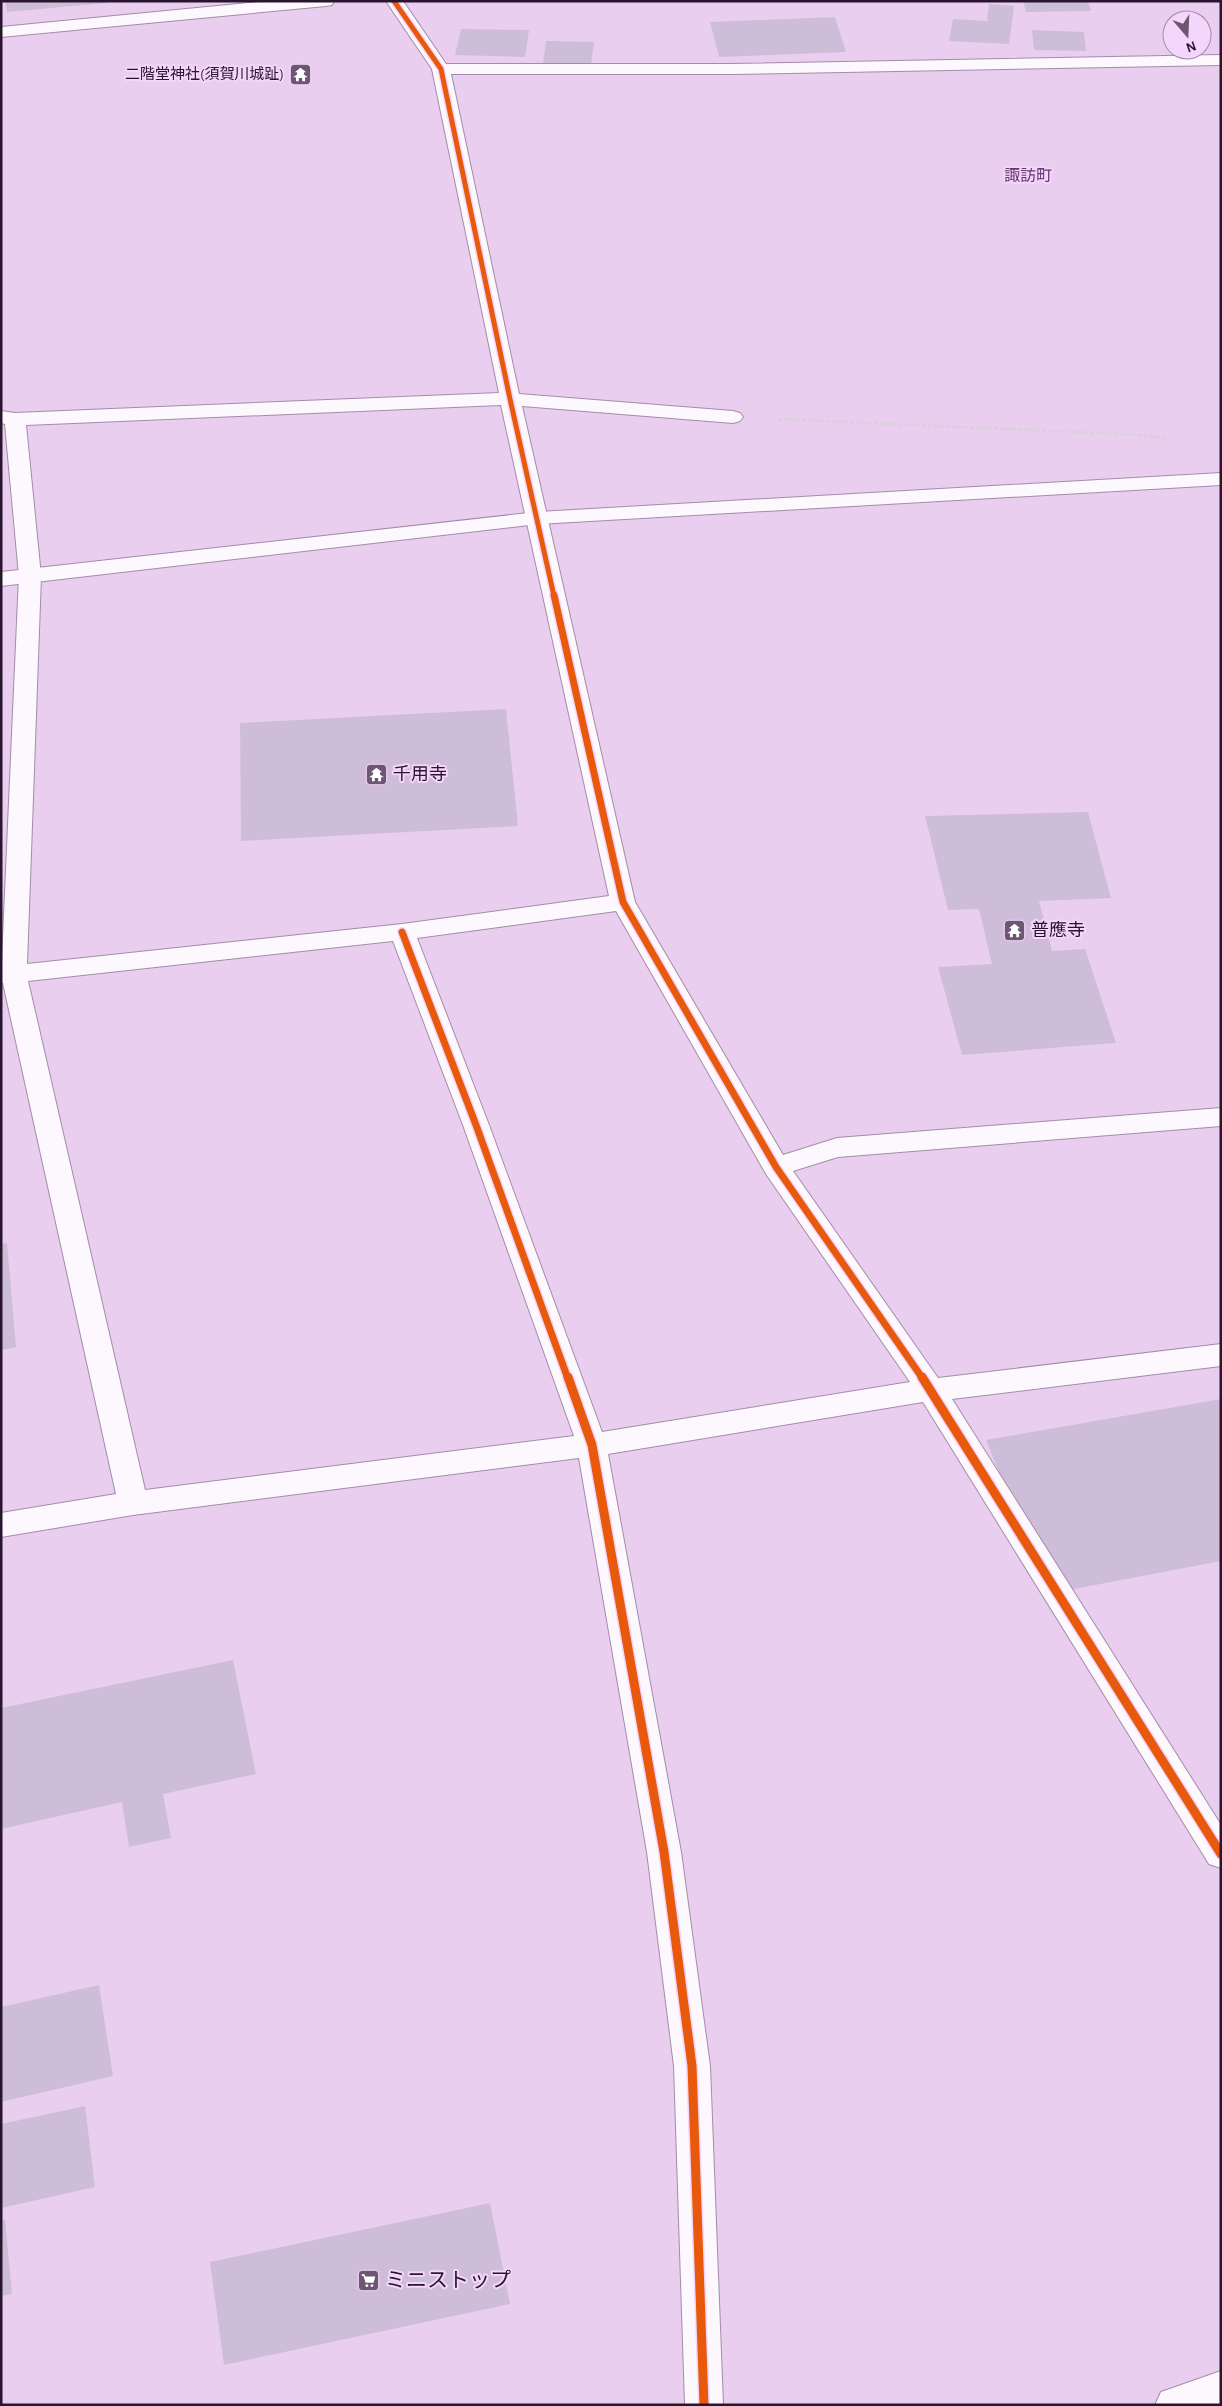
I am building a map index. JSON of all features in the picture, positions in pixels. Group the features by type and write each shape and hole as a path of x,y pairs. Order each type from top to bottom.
{"street":[{"path":"1,32 326,1"},
{"path":"394,1 441,69 510,398 623,902 776,1167 930,1390 1221,1854"},
{"path":"441,69 730,69 1221,60"},
{"path":"133,1503 7,975 30,576 8,418 510,398 733,417"},
{"path":"1,579 538,518 1221,479"},
{"path":"7,975 402,932 623,902"},
{"path":"402,932 476,1125 592,1444 664,1852 692,2066 704,2405"},
{"path":"776,1167 837,1148 1221,1116"},
{"path":"1,1525 133,1503 592,1444 930,1390 1221,1355"},
{"path":"1174,2405 1221,2390"}],"path":[{"path":"733,417 1123,434 1172,440"}],"building":[{"path":"5,1 107,1 107,3 7,12"},
{"path":"1023,1 1088,1 1091,11 1026,12"},
{"path":"989,4 1014,6 1009,44 949,41 953,19 987,21"},
{"path":"835,17 846,52 719,57 710,22"},
{"path":"461,29 529,30 525,57 455,55"},
{"path":"1032,30 1084,32 1086,51 1034,50"},
{"path":"546,41 594,42 591,64 543,63"},
{"name":"千用寺","path":"506,709 518,826 241,841 240,723"},
{"name":"普應寺","path":"1088,812 1111,898 1039,901 1052,951 1085,949 1116,1043 962,1055 938,967 992,964 979,909 948,910 925,816"},
{"path":"7,1243 16,1347 1,1350 1,1244"},
{"path":"1221,1399 1221,1561 1048,1594 986,1440"},
{"path":"233,1660 256,1774 163,1794 171,1838 129,1847 122,1802 1,1829 1,1708"},
{"path":"99,1985 113,2076 1,2102 1,2007"},
{"path":"85,2106 95,2187 1,2208 1,2124"},
{"path":"490,2203 510,2304 224,2365 210,2262"},
{"path":"5,2220 12,2294 1,2296 1,2221"}],"cycle path":[{"path":"394,1 441,69 510,399 623,902 776,1167 931,1390 1221,1854"},
{"path":"402,932 476,1125 592,1445 664,1852 692,2066 704,2405"}],"place":[{"name":"二階堂神社(須賀川城趾)","path":"300,74"},
{"name":"千用寺","path":"377,774"},
{"name":"普應寺","path":"1015,930"},
{"name":"ミニストップ","path":"369,2280"}],"district":[{"name":"諏訪町","path":"1028,175"}]}
